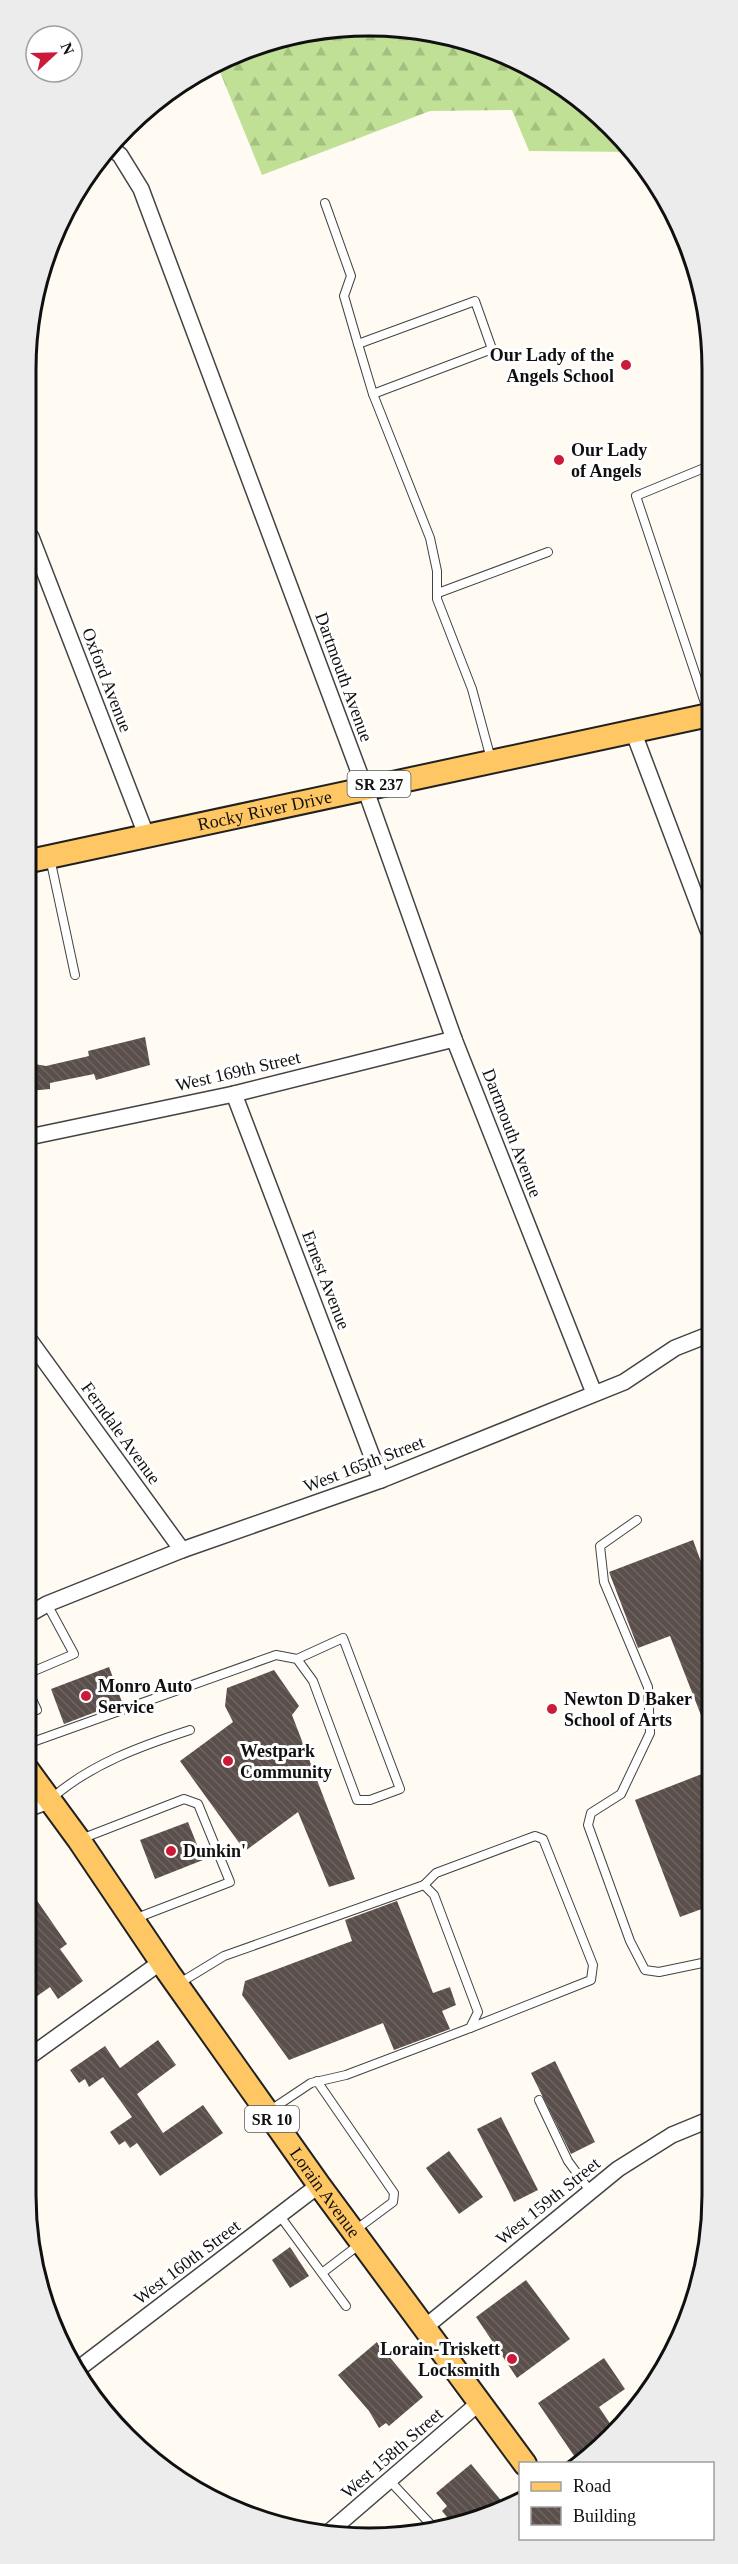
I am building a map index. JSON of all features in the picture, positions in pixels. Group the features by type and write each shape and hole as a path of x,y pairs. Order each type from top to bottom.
{"main road":[{"name":"Rocky River Drive","path":"40,859 702,716"},
{"name":"Lorain Avenue","path":"36,1782 79,1840 161,1962 320,2186 524,2462"}],"street":[{"name":"Dartmouth Avenue","path":"116,152 141,189 364,788 454,1039 594,1393"},
{"name":"Oxford Avenue","path":"36,550 147,837"},
{"path":"633,730 702,914"},
{"name":"West 169th Street","path":"36,1136 234,1094 454,1039"},
{"name":"Ernest Avenue","path":"234,1094 381,1480"},
{"name":"West 165th Street","path":"36,1610 182,1550 381,1480 624,1382 675,1348 702,1337"},
{"name":"Ferndale Avenue","path":"36,1349 182,1550"},
{"path":"36,1806 49,1801"},
{"path":"36,2052 161,1962"},
{"name":"West 159th Street","path":"424,2328 590,2191 672,2135 702,2123"},
{"name":"West 160th Street","path":"83,2365 320,2186"},
{"name":"West 158th Street","path":"336,2526 480,2402"}],"lane":[{"path":"325,203 351,276 344,296 358,344 374,394 430,538 437,571 437,599 472,689 491,761"},
{"path":"358,344 475,301 492,349 374,394"},
{"path":"702,469 636,496 702,694"},
{"path":"438,593 548,552"},
{"path":"40,859 75,975"},
{"path":"637,1520 600,1546 603,1582 648,1687 650,1733 621,1794 591,1813 588,1825 630,1941 645,1970 659,1971 702,1963"},
{"path":"36,1670 74,1654 47,1604"},
{"path":"36,1741 210,1676 276,1655 297,1659 343,1638 400,1789 370,1800 357,1800 313,1681 297,1659"},
{"path":"49,1801 74,1779 145,1745 190,1730"},
{"path":"79,1840 184,1799 198,1804 230,1882 133,1920"},
{"path":"177,1984 224,1956 424,1885 436,1873 535,1836 543,1839 594,1965 591,1980 346,2075 317,2081 267,2112"},
{"path":"424,1885 434,1896 478,2012 470,2028"},
{"path":"317,2081 394,2193 393,2202 322,2273"},
{"path":"539,2100 568,2162 590,2191"},
{"path":"280,2216 346,2306"},
{"path":"389,2480 429,2523"}],"green space":[{"path":"347,37 391,37 434,42 496,61 536,81 572,105 621,152 529,151 512,110 430,111 262,175 220,71 283,47"}],"building":[{"path":"145,1037 150,1065 96,1080 94,1074 50,1083 50,1089 36,1090 36,1064 46,1066 89,1056 88,1051"},
{"path":"693,1540 702,1564 702,1718 670,1636 638,1648 609,1572"},
{"name":"Monro Auto Service","path":"109,1667 122,1702 64,1724 51,1689"},
{"path":"274,1670 299,1706 292,1715 355,1879 329,1887 298,1812 245,1851 180,1761 233,1722 225,1706 227,1688"},
{"path":"702,1774 702,1909 680,1917 635,1800"},
{"path":"188,1822 203,1860 155,1879 140,1840"},
{"path":"36,1899 67,1944 60,1949 83,1981 58,1999 50,1987 36,1997"},
{"path":"397,1901 433,1993 450,1987 456,2005 442,2011 450,2029 394,2050 383,2023 289,2060 242,1995 245,1981 352,1941 345,1920"},
{"path":"158,2040 176,2065 137,2094 163,2133 203,2105 223,2133 160,2176 137,2143 130,2148 125,2141 119,2145 110,2132 132,2117 103,2077 89,2087 85,2079 79,2083 70,2070 105,2046 120,2068"},
{"path":"555,2061 595,2142 571,2154 531,2073"},
{"path":"501,2117 538,2190 514,2202 477,2129"},
{"path":"449,2151 483,2197 459,2214 426,2168"},
{"path":"290,2247 309,2276 290,2288 272,2260"},
{"path":"526,2280 570,2339 517,2378 476,2317"},
{"path":"377,2342 423,2397 389,2426 386,2423 379,2428 369,2411 338,2375"},
{"path":"604,2358 625,2389 599,2407 610,2424 575,2457 538,2403"},
{"path":"471,2464 501,2501 448,2519 442,2511 447,2506 436,2493"}],"place":[{"name":"Our Lady of the Angels School","path":"626,365"},
{"name":"Our Lady of Angels","path":"559,460"},
{"name":"Monro Auto Service","path":"86,1696"},
{"name":"Newton D Baker School of Arts","path":"552,1709"},
{"name":"Westpark Community","path":"228,1761"},
{"name":"Dunkin'","path":"171,1851"},
{"name":"Lorain-Triskett Locksmith","path":"512,2359"}]}
